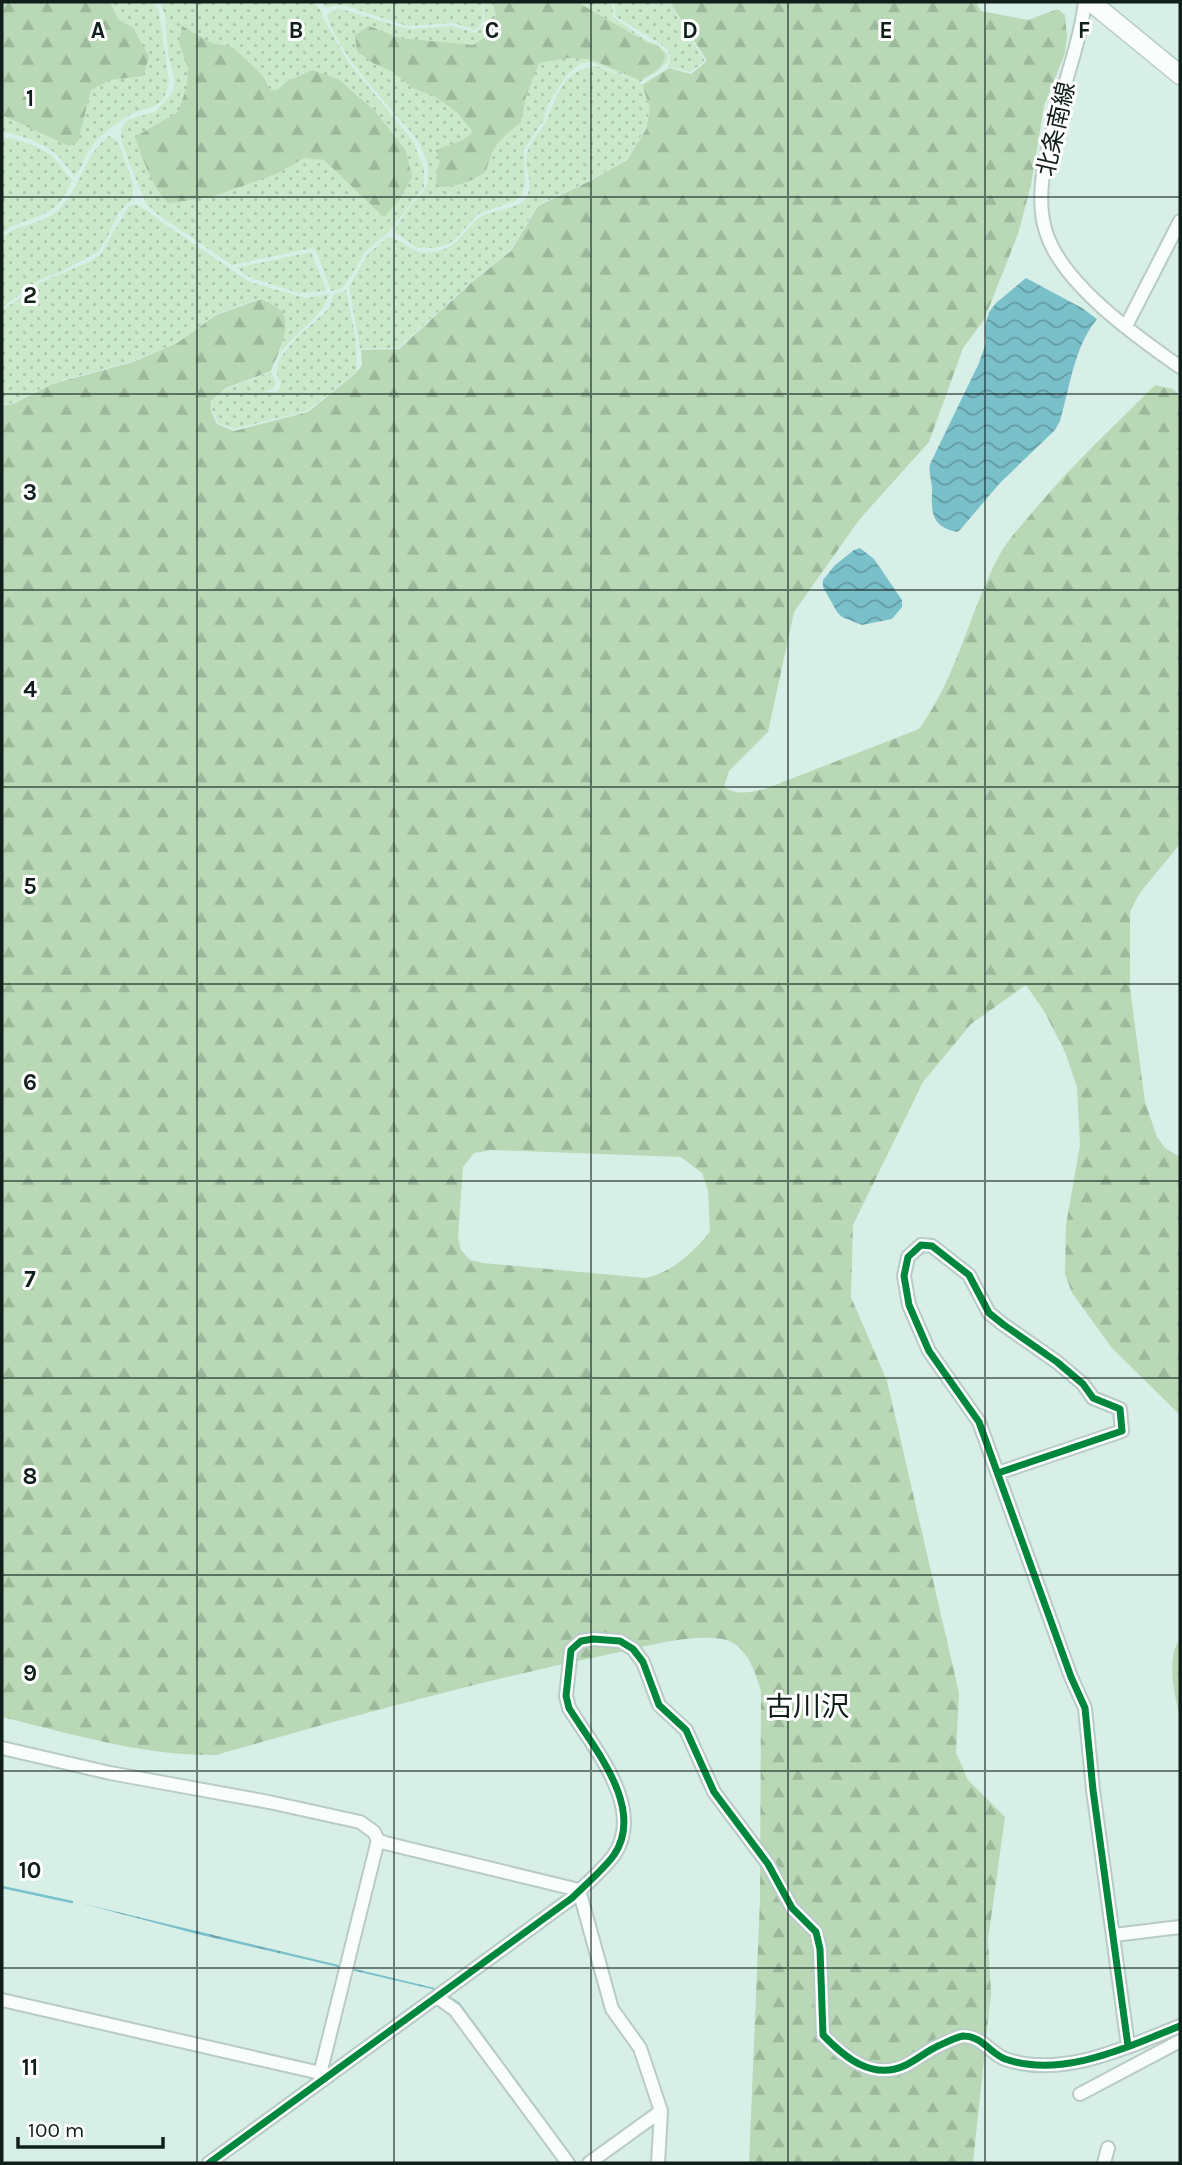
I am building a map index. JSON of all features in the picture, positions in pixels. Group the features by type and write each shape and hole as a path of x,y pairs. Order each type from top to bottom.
{"highway":[{"path":"1095,3 1180,63"},
{"path":"1095,3 1180,75"}],"street":[{"name":"北条南線","path":"1095,3 1081,29 1047,156 1042,202 1046,232 1077,283 1126,326 1180,367"},
{"path":"1126,326 1180,221"},
{"path":"998,1473 1122,1430 1120,1409 1093,1398 1083,1384 1057,1362 989,1313 969,1275 932,1246 921,1245 908,1257 904,1276 909,1305 929,1351 982,1430 1071,1677 1085,1708 1093,1790 1128,2046"},
{"path":"209,2163 579,1891 615,1854 624,1825 619,1793 613,1778 569,1709 566,1696 571,1650 581,1642 593,1639 620,1641 633,1649 643,1662 659,1705 686,1730 714,1792 768,1864 792,1908 816,1932 820,1949 822,2035 849,2060 864,2067 886,2071 906,2065 926,2051 964,2036 982,2042 1003,2058 1037,2064 1079,2062 1180,2026"},
{"path":"2,1748 110,1773 269,1802 360,1822 374,1832 378,1840 321,2070 324,2079"},
{"path":"378,1840 579,1891"},
{"path":"579,1891 612,2009 640,2048 661,2111 658,2163"},
{"path":"1114,1935 1180,1927"},
{"path":"437,1997 455,2010 568,2163"},
{"path":"2,2000 316,2072 324,2079"},
{"path":"1080,2094 1180,2041"},
{"path":"589,2163 661,2111"},
{"path":"1104,2163 1108,2148"}],"green space":[{"path":"2,2 154,2 159,10 169,81 167,91 158,103 125,118 98,139 75,176 48,148 2,132"},
{"path":"2,2 110,2 118,19 134,29 149,57 143,76 110,80 91,90 78,141 69,146 2,115"},
{"path":"160,2 314,2 349,63 413,141 424,169 424,187 389,232 366,251 343,288 331,291 316,251 312,248 232,265 157,214 146,203 129,163 121,139 121,129 127,120 155,112 173,92 175,81 168,54 165,16"},
{"path":"321,2 481,2 483,17 475,30 454,23 407,26 349,7 337,5 326,8"},
{"path":"483,2 612,2 613,17 647,41 657,44 668,54 668,61 657,72 640,82 591,62 582,63 568,74 548,104 543,121 524,149 525,185 521,196 478,214 449,244 435,248 418,248 394,232 423,191 428,170 425,156 416,138 352,62 332,30 327,15 338,8 408,29 453,26 476,33 485,23"},
{"path":"493,2 577,2 646,42 658,46 665,54 663,63 640,80 590,59 568,58 539,63 526,96 521,122 498,143 486,171 463,184 436,187 440,162 436,150 463,140 473,132 458,113 436,97 413,88 393,72 373,63 357,51 355,35 369,26 399,38 473,45 487,36 496,16"},
{"path":"614,2 670,4 705,61 690,72 669,67 668,50 615,16"},
{"path":"976,2 981,11 1028,20 1058,9 1065,15 1067,37 1065,53 1044,106 1031,185 1018,234 984,320 963,348 929,442 859,520 794,612 768,732 729,771 724,787 739,792 765,789 919,729 944,687 989,576 1012,536 1094,445 1155,385 1173,389 1180,396 1180,844 1139,894 1130,912 1130,988 1145,1102 1157,1137 1165,1148 1180,1157 1180,1415 1112,1348 1072,1293 1065,1274 1066,1225 1080,1145 1077,1087 1065,1052 1044,1011 1026,985 971,1024 923,1082 853,1225 851,1297 887,1381 959,1693 956,1753 968,1780 1005,1817 988,1940 991,1993 973,2163 749,2163 760,1900 761,1691 748,1659 730,1642 694,1638 646,1646 456,1690 216,1755 135,1748 2,1717 2,406 13,404 52,384 133,362 177,343 216,315 261,299 279,309 286,324 283,341 271,371 226,388 211,401 211,411 217,424 234,431 308,412 357,372 362,365 361,350 399,349 472,282 511,251 538,206 627,160 646,129 650,108 642,85 669,68 691,74 707,61 671,4","holes":["492,1150 681,1157 702,1173 708,1191 710,1232 682,1260 656,1275 646,1278 483,1263 470,1260 461,1250 458,1238 463,1167 474,1153"]},
{"path":"182,26 211,43 232,47 265,79 269,90 278,90 286,82 312,70 338,79 375,111 406,151 412,177 399,200 384,217 324,160 304,158 276,174 211,197 168,203 152,180 135,137 178,112 187,87 188,67 179,43"},
{"path":"596,66 641,83 650,108 645,129 627,159 538,205 511,250 398,348 360,349 349,286 368,254 388,237 422,252 443,250 455,243 480,218 522,201 529,192 527,154 558,93 575,73"},
{"path":"109,136 118,141 133,184 133,198 119,212 98,252 41,279 2,308 2,237 56,212 71,194 93,153"},
{"path":"2,137 42,150 54,158 73,180 52,209 15,225 2,234"},
{"path":"134,204 147,210 250,282 307,298 329,294 326,302 315,318 280,354 286,320 279,310 261,298 216,314 176,343 133,361 52,383 13,403 2,405 2,311 41,282 89,262 101,254 128,207"},
{"path":"311,252 327,291 299,293 251,278 236,268"},
{"path":"346,290 356,340 357,371 307,411 234,429 218,423 212,410 212,401 226,389 271,372 276,383 274,388 264,392 276,392 280,388 278,364 284,354 328,308 333,295"},
{"path":"1180,1639 1180,1716 1172,1666"}],"water":[{"path":"1026,278 1097,319 1078,355 1060,421 1055,430 999,484 960,530 949,530 938,523 933,513 930,464 979,363 986,343 985,326 989,312"},
{"path":"860,548 874,559 902,600 902,607 892,619 862,625 842,617 823,587 823,580 835,565"},
{"path":"80,1903 439,1989 460,2003 577,2163 458,2004 436,1990 197,1934"}],"waterway":[{"path":"2,1887 72,1902"}],"cycle path":[{"path":"998,1473 1122,1431 1120,1409 1093,1398 1083,1384 1057,1362 989,1313 969,1275 932,1246 921,1245 908,1257 904,1276 909,1305 929,1351 979,1422 1071,1677 1085,1708 1093,1790 1128,2046"},
{"path":"209,2163 572,1898 614,1855 622,1837 624,1818 620,1798 613,1778 569,1708 566,1696 571,1650 581,1641 593,1639 620,1641 633,1649 643,1662 659,1705 686,1730 714,1792 768,1864 792,1908 816,1932 820,1949 823,2035 850,2059 871,2069 894,2069 963,2036 981,2042 1005,2059 1027,2064 1071,2063 1116,2051 1180,2026"}],"district":[{"name":"古川沢","path":"807,1706"}]}
